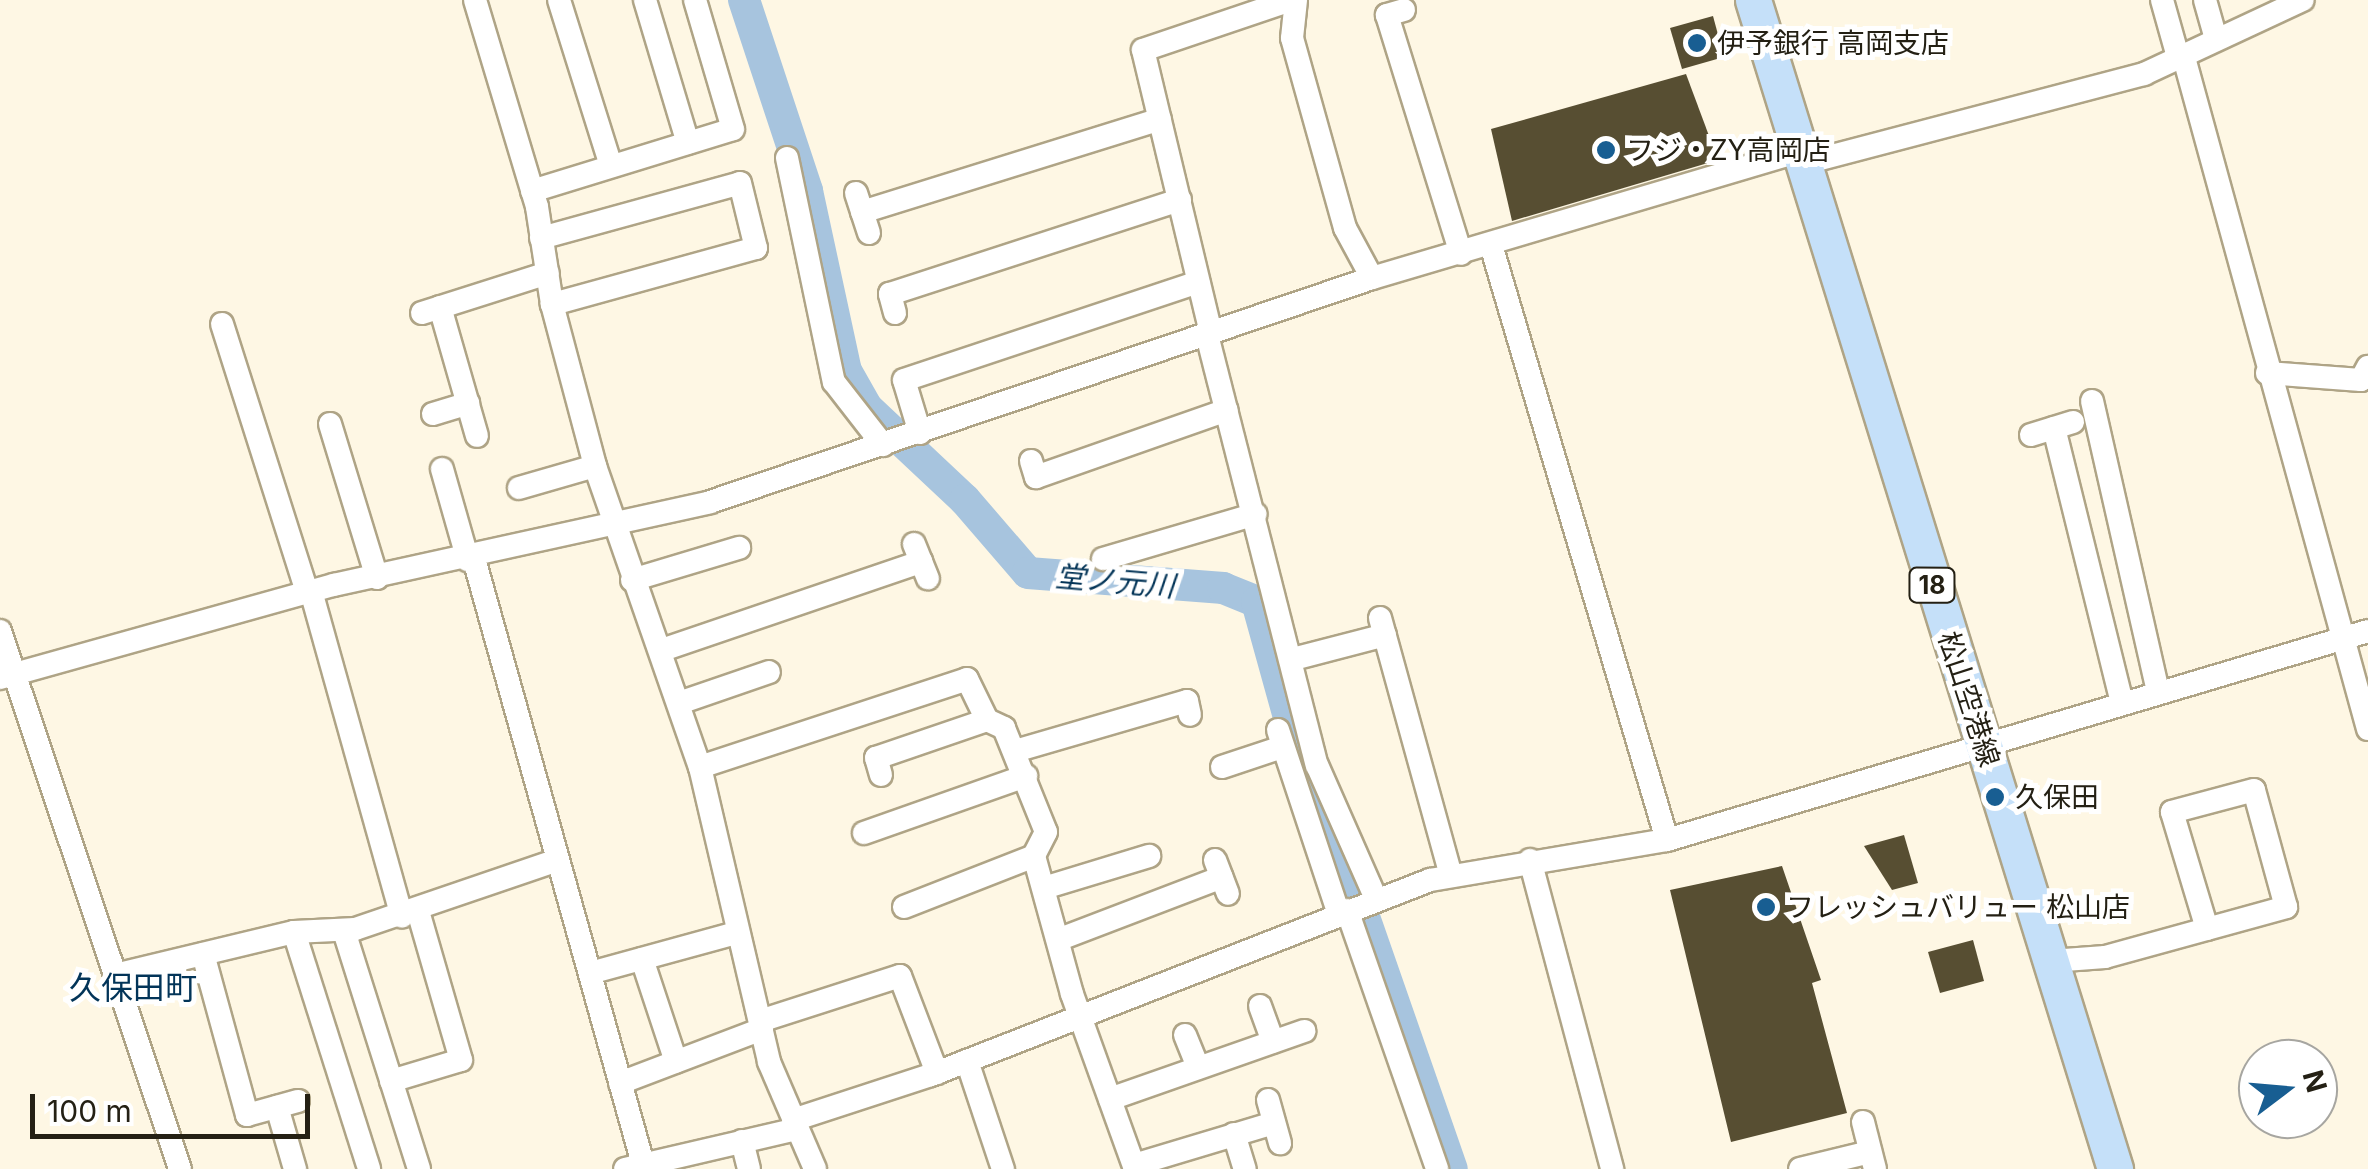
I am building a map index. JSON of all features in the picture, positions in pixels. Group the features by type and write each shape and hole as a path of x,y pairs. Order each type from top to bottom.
{"main road":[{"name":"松山空港線","path":"1752,0 2115,1169"}],"street":[{"path":"475,0 532,191 552,304 595,466 700,768 736,934 761,1025 795,1124 816,1169"},
{"path":"559,0 611,166"},
{"path":"644,0 688,142"},
{"path":"532,191 733,129 695,0"},
{"path":"1372,278 1352,248 1292,38 1294,0 1143,50 1227,410 1325,790 1437,1169"},
{"path":"2162,0 2368,729"},
{"path":"2205,0 2216,39"},
{"path":"7,676 309,592 615,528 883,446 1372,278 1800,158 2144,74 2216,39 2266,8 2303,0"},
{"path":"1404,10 1386,16 1461,254"},
{"path":"862,213 968,190 1057,152 1160,119"},
{"path":"1057,152 1064,175"},
{"path":"787,158 834,382 883,446"},
{"path":"542,238 740,183 756,248 552,304"},
{"path":"895,313 890,294 1094,238 1180,200"},
{"path":"1491,246 1666,840"},
{"path":"477,436 431,310 548,272"},
{"path":"920,433 904,380 1198,282"},
{"path":"222,324 410,914 461,1060 392,1081"},
{"path":"2267,372 2366,376"},
{"path":"433,414 468,403"},
{"path":"1031,462 1036,476 1227,410"},
{"path":"2122,702 2096,567 2076,419 2123,493 2147,602 2158,691"},
{"path":"330,424 377,578"},
{"path":"518,488 595,466"},
{"path":"442,469 644,1166 795,1124 1083,1017 1357,906 1451,875 1666,840 1984,741 2368,631"},
{"path":"1104,559 1256,514"},
{"path":"632,580 739,548"},
{"path":"662,650 763,625 839,580 921,562"},
{"path":"1292,660 1382,626 1451,875"},
{"path":"0,630 7,676 180,1169"},
{"path":"679,703 769,672"},
{"path":"700,768 806,721 967,679 987,720 1004,728 1046,832 1034,856 903,906"},
{"path":"1015,751 1187,701 1190,714"},
{"path":"881,775 876,758 987,720"},
{"path":"1222,767 1280,738 1304,838 1357,906"},
{"path":"864,833 1026,776"},
{"path":"2051,961 2106,958 2286,907 2254,790 2172,812 2207,929"},
{"path":"1034,856 1134,1167 1274,1122"},
{"path":"1046,887 1149,856"},
{"path":"115,975 294,932 344,931 410,914 558,860"},
{"path":"1530,860 1612,1169"},
{"path":"1060,938 1221,877"},
{"path":"344,931 419,1169"},
{"path":"294,932 369,1169"},
{"path":"590,974 736,934"},
{"path":"203,954 248,1115 288,1104 295,1169 319,1162"},
{"path":"642,959 676,1062"},
{"path":"620,1083 761,1025 900,976 936,1073"},
{"path":"1260,1006 1273,1042"},
{"path":"1110,1099 1304,1031"},
{"path":"1185,1035 1198,1068"},
{"path":"967,1061 1003,1169"},
{"path":"1800,1169 1872,1160 1863,1122"},
{"path":"1234,1134 1245,1169"},
{"path":"742,1141 749,1169"}],"building":[{"name":"伊予銀行 高岡支店","path":"1713,16 1724,57 1682,69 1670,28"},
{"name":"フジ・ZY高岡店","path":"1686,74 1718,160 1512,221 1491,129"},
{"path":"1904,835 1918,883 1892,890 1864,846"},
{"path":"1782,866 1821,980 1812,983 1847,1113 1731,1142 1670,890"},
{"path":"1973,940 1984,981 1940,993 1928,952"}],"waterway":[{"name":"堂ノ元川","path":"744,0 807,191 846,371 867,408 965,500 1028,573 1223,588 1257,602 1304,771 1355,891 1452,1169"}],"place":[{"name":"伊予銀行 高岡支店","path":"1697,43"},
{"name":"フジ・ZY高岡店","path":"1606,150"},
{"name":"久保田","path":"1995,797"},
{"name":"フレッシュバリュー 松山店","path":"1766,907"}],"district":[{"name":"久保田町","path":"133,988"}]}
